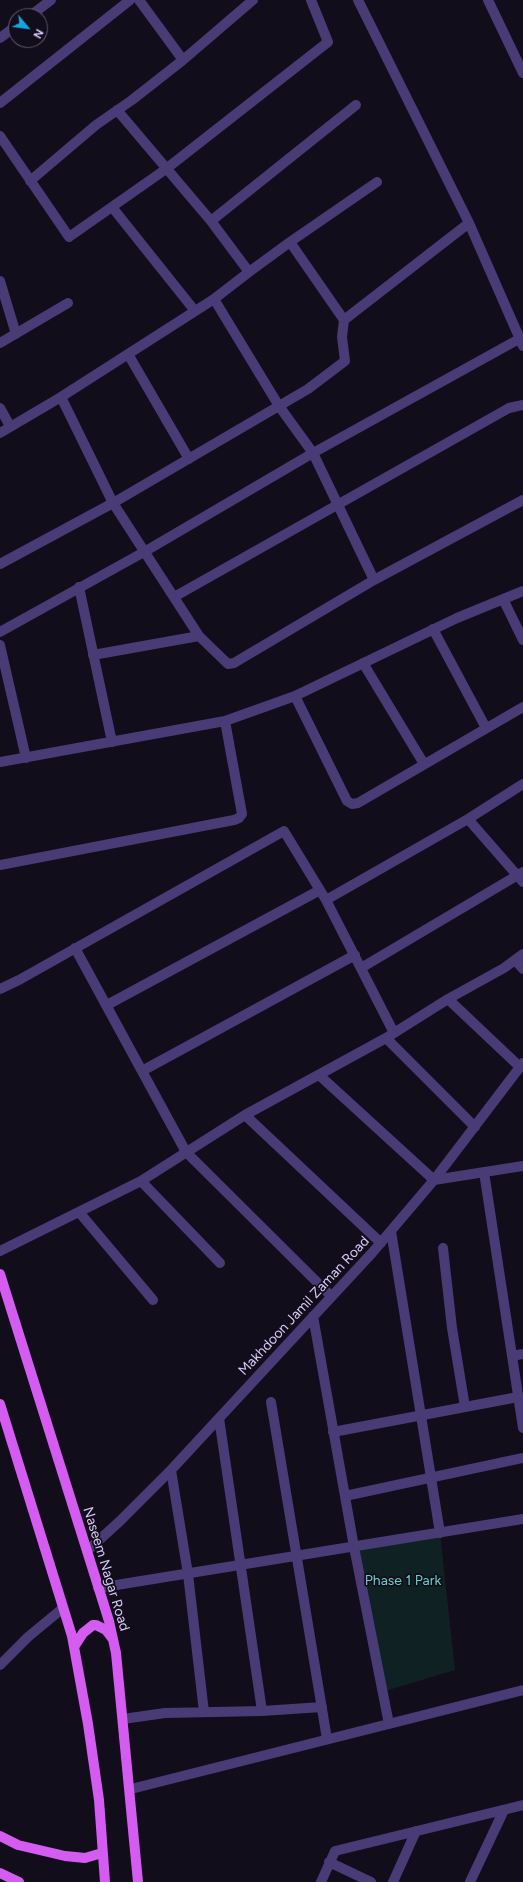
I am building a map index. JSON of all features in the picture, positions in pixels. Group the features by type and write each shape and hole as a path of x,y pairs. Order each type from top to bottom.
{"main road":[{"name":"Naseem Nagar Road","path":"0,1274 87,1551 113,1640 131,1789 138,1882"},
{"path":"0,1404 74,1647 88,1724 98,1800 104,1882"},
{"path":"74,1647 83,1633 93,1625 106,1630 113,1640"},
{"path":"0,1836 18,1845 65,1856 85,1858 102,1853"},
{"path":"0,1873 19,1882"}],"street":[{"path":"40,8 51,0"},
{"path":"0,102 130,0"},
{"path":"139,0 183,60"},
{"path":"30,181 96,125 183,60 253,0"},
{"path":"0,136 4,149 30,181 69,237 166,169 328,42 311,0"},
{"path":"0,632 144,552 313,453 521,342 470,223 358,0"},
{"path":"488,0 523,73"},
{"path":"211,221 356,104"},
{"path":"117,110 211,221 249,272"},
{"path":"0,432 61,397 214,299 290,242 377,182"},
{"path":"112,207 195,311"},
{"path":"344,320 470,223"},
{"path":"0,564 113,503 308,389 345,361 342,337 344,320 290,242"},
{"path":"0,281 16,334"},
{"path":"214,299 279,406 313,453 337,506 374,580"},
{"path":"0,343 68,303"},
{"path":"128,354 189,459"},
{"path":"61,397 113,503 199,636 228,664 234,664 374,580 523,500"},
{"path":"174,597 509,408 523,405"},
{"path":"0,408 10,426"},
{"path":"79,587 112,742"},
{"path":"0,762 225,721 295,696 433,629 523,591"},
{"path":"503,599 523,640"},
{"path":"433,629 486,728"},
{"path":"93,655 199,636"},
{"path":"0,645 26,758"},
{"path":"363,663 424,764"},
{"path":"295,696 347,801 352,804 358,803 523,707"},
{"path":"0,865 239,818 242,814 225,721"},
{"path":"326,900 468,819 523,784"},
{"path":"362,968 521,876 468,819"},
{"path":"0,989 284,830 326,900 355,954 390,1035 475,1127"},
{"path":"107,1005 320,890"},
{"path":"75,948 186,1152 331,1296"},
{"path":"142,1071 355,954"},
{"path":"0,1252 141,1181 245,1115 390,1035 519,957 523,969"},
{"path":"448,999 522,1065"},
{"name":"Makhdoon Jamil Zaman Road","path":"87,1551 120,1521 171,1470 391,1231 434,1180 522,1065"},
{"path":"319,1075 434,1180 523,1166"},
{"path":"245,1115 381,1242"},
{"path":"484,1172 523,1428"},
{"path":"141,1181 220,1263"},
{"path":"80,1212 153,1300"},
{"path":"391,1231 440,1532"},
{"path":"443,1248 452,1328 465,1407"},
{"path":"313,1316 354,1547 389,1724"},
{"path":"512,1356 523,1354"},
{"path":"334,1432 421,1414 518,1397"},
{"path":"271,1402 327,1739"},
{"path":"219,1418 262,1711"},
{"path":"345,1496 431,1479 523,1458"},
{"path":"171,1470 188,1574 204,1712"},
{"path":"98,1588 523,1519"},
{"path":"0,1665 28,1637 62,1608"},
{"path":"131,1789 523,1690"},
{"path":"123,1719 165,1713 262,1711 322,1707"},
{"path":"321,1882 335,1851 523,1805"},
{"path":"470,1882 504,1810"},
{"path":"393,1882 416,1832"},
{"path":"330,1862 371,1882"}],"green space":[{"name":"Phase 1 Park","path":"440,1533 455,1670 382,1692 354,1547"}]}
